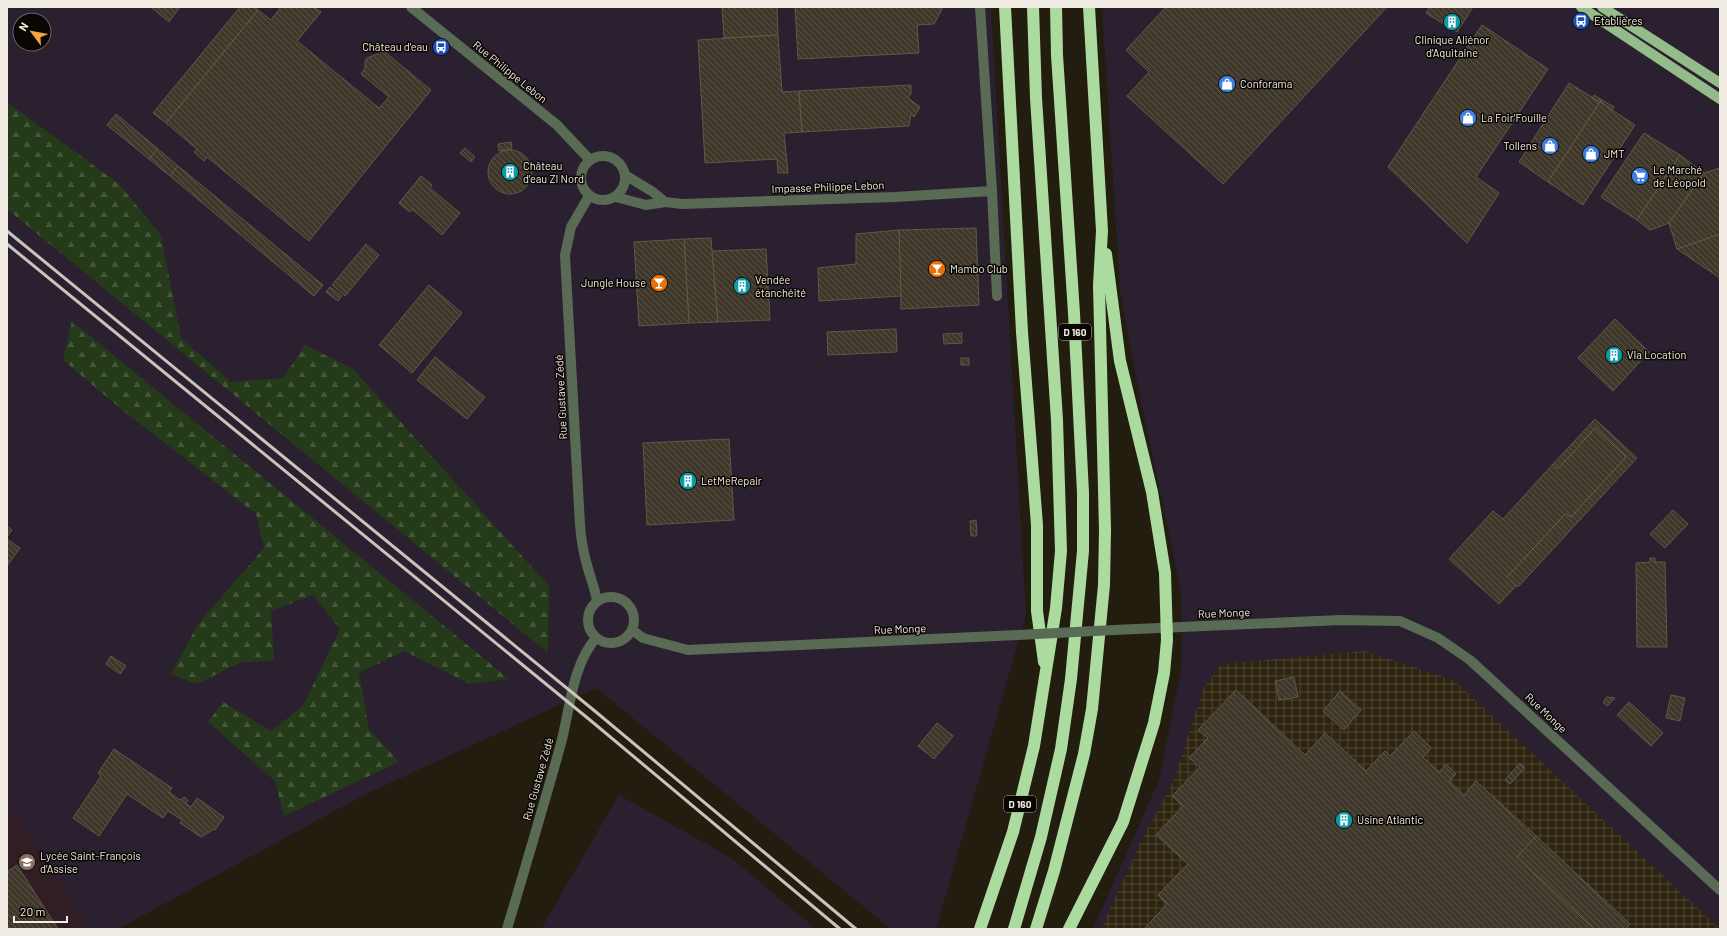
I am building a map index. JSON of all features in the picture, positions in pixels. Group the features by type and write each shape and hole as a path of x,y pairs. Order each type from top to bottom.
{"highway":[{"path":"1005,7 1022,332 1037,525 1037,611 1046,675"},
{"name":"D 160","path":"980,929 1013,832 1034,746 1056,608 1061,550 1057,420 1036,98 1033,7"},
{"name":"D 160","path":"1014,929 1041,838 1061,749 1071,679 1083,551 1083,493 1074,313 1057,55 1056,7"},
{"path":"1068,929 1123,822 1154,723 1164,673 1167,627 1165,573 1152,492 1120,361 1102,231 1089,7"},
{"path":"1036,929 1054,871 1084,754 1092,709 1104,585 1105,530 1099,285 1102,231"}],"main road":[{"path":"1581,7 1720,99"},
{"path":"1602,7 1720,83"}],"street":[{"name":"Rue Philippe Lebon","path":"411,7 557,125 590,160"},
{"path":"980,7 997,296"},
{"path":"625,175 623,188 616,197 599,201 589,196 581,182 581,174 584,166 590,160 602,156 614,159 619,163 625,175 653,192 665,202"},
{"name":"Impasse Philippe Lebon","path":"616,197 646,205 665,202 682,204 879,198 992,191"},
{"name":"Rue Gustave Zédé","path":"589,196 570,227 565,255 582,546 587,567 595,584 597,601"},
{"path":"612,596 626,602 634,615 632,630 623,640 616,643 609,643 596,638 592,633 588,619 592,606 597,601 612,596"},
{"name":"Rue Monge","path":"632,630 643,638 688,650 1167,627 1340,620 1400,621 1438,638 1470,660 1720,890"},
{"name":"Rue Gustave Zédé","path":"507,929 560,748 578,672 587,648 596,638"}],"shaded area":[{"path":"7,7 991,7 1026,615 936,929 891,929 596,688 366,794 118,929 7,929"},
{"path":"1102,7 1720,7 1720,929 1093,929 1159,780 1182,664 1181,591 1139,392 1120,291"},
{"path":"1365,651 1454,680 1720,929 1101,929 1141,841 1174,780 1203,689 1221,664"},
{"path":"619,795 730,857 816,929 541,929"},
{"name":"Lycée Saint-François d'Assise","path":"7,800 89,924 80,929 7,929"}],"green space":[{"path":"7,102 119,184 161,235 181,338 231,382 283,378 305,345 353,369 549,586 548,653 7,209"},
{"path":"72,321 509,679 470,684 404,651 359,673 369,729 399,762 284,816 275,781 208,722 223,702 271,731 303,706 340,629 313,595 271,611 274,661 241,662 197,684 171,674 198,624 264,548 256,514 121,409 63,360"}],"building":[{"path":"151,7 180,7 169,22"},
{"path":"240,7 255,7 258,10 166,123 153,113"},
{"path":"281,7 314,7 321,12 297,41 379,108 389,97 361,74 365,68 367,58 377,54 381,49 431,90 309,241 207,157 204,161 194,152 197,149 166,123 258,10 271,20"},
{"path":"722,7 777,7 778,35 724,38"},
{"path":"795,7 943,7 934,24 917,25 919,53 798,59"},
{"name":"Conforama","path":"1166,7 1387,7 1223,184 1127,96 1149,72 1126,50"},
{"name":"Clinique Aliénor d'Aquitaine","path":"1430,7 1473,7 1457,32 1426,13"},
{"name":"La Foir'Fouille","path":"1482,25 1548,69 1476,177 1499,193 1467,243 1388,167"},
{"path":"778,35 782,92 799,91 802,132 784,133 788,173 778,173 777,159 705,163 698,40"},
{"name":"Tollens","path":"1569,83 1600,102 1548,182 1519,162"},
{"path":"911,85 911,94 908,98 920,107 914,117 911,114 909,126 802,132 799,91"},
{"path":"1594,95 1602,100 1600,102 1593,98"},
{"path":"1602,100 1614,107 1612,110 1600,102"},
{"name":"JMT","path":"1600,102 1635,125 1583,205 1548,182"},
{"path":"116,114 158,149 149,159 107,125"},
{"name":"Le Marché de Léopold","path":"1644,133 1680,155 1637,220 1601,197"},
{"path":"511,142 512,149 499,151 498,144"},
{"path":"465,148 475,157 471,162 460,153"},
{"path":"158,149 178,166 170,176 149,159"},
{"name":"Château d'eau ZI Nord","path":"506,150 514,150 526,156 532,168 532,176 526,188 514,194 506,194 494,188 488,176 488,168 494,156"},
{"path":"1680,155 1704,173 1669,223 1650,230 1637,220"},
{"path":"178,166 323,285 314,296 170,176"},
{"path":"1720,168 1720,234 1677,249 1669,223 1704,173"},
{"path":"421,176 432,185 430,188 460,213 442,235 412,209 410,212 399,203"},
{"path":"976,228 979,305 901,309 899,230"},
{"path":"899,230 901,296 819,301 818,268 856,264 856,234"},
{"path":"1720,234 1720,278 1677,249"},
{"path":"711,238 718,322 689,323 684,239"},
{"path":"684,239 689,323 639,326 634,242"},
{"path":"366,244 379,255 345,296 332,285"},
{"name":"Vendée étanchéité","path":"766,249 770,320 718,322 712,251"},
{"path":"429,285 462,313 412,373 379,345"},
{"path":"330,287 342,296 338,301 326,292"},
{"name":"VIa Location","path":"1615,319 1649,352 1613,391 1578,358"},
{"path":"896,329 897,352 828,355 827,332"},
{"path":"962,333 962,343 944,344 943,334"},
{"path":"435,357 485,397 467,419 417,380"},
{"path":"961,358 969,358 969,365 961,365"},
{"path":"1595,419 1637,458 1518,587 1507,577 1566,513 1571,517 1626,457 1595,428 1558,469 1553,464"},
{"path":"1595,428 1626,457 1571,517 1566,513 1507,577 1516,586 1499,604 1449,559 1493,511 1503,519 1553,464 1558,469"},
{"name":"LetMeRepair","path":"729,439 734,520 647,525 643,443"},
{"path":"1673,510 1688,524 1665,548 1650,534"},
{"path":"976,520 977,536 971,536 970,521"},
{"path":"7,526 12,530 7,537"},
{"path":"7,539 20,548 7,566"},
{"path":"1650,558 1655,558 1655,562 1665,562 1667,647 1637,647 1636,563 1650,562"},
{"path":"111,656 126,666 120,674 106,664"},
{"path":"1294,677 1298,697 1279,700 1275,681"},
{"name":"Usine Atlantic","path":"1236,690 1305,755 1325,733 1366,771 1385,751 1390,756 1414,731 1431,748 1423,757 1439,772 1446,764 1456,774 1449,781 1464,795 1476,781 1536,836 1517,857 1594,929 1144,929 1167,904 1158,895 1188,864 1156,835 1183,806 1172,796 1200,767 1189,758 1208,738 1198,730"},
{"path":"1340,691 1361,710 1344,730 1323,711"},
{"path":"1671,695 1685,698 1680,721 1666,718"},
{"path":"1607,697 1615,698 1607,706 1603,702"},
{"path":"1629,702 1663,733 1651,746 1617,715"},
{"path":"937,723 953,736 934,759 918,746"},
{"path":"114,749 172,788 169,792 180,800 185,797 188,801 185,803 191,807 197,798 224,817 215,830 214,829 201,837 180,823 182,820 168,811 163,818 127,794 99,836 73,818 101,776 98,773"},
{"path":"1520,763 1525,768 1510,784 1505,780"},
{"path":"1536,836 1630,924 1626,929 1594,929 1517,857"},
{"path":"17,865 58,929 7,929 7,872"}],"railway":[{"path":"7,231 596,712 856,929"},
{"path":"7,244 590,720 840,929"}],"place":[{"name":"Etablières","path":"1581,21"},
{"name":"Clinique Aliénor d'Aquitaine","path":"1452,22"},
{"name":"Château d'eau","path":"441,47"},
{"name":"Conforama","path":"1227,84"},
{"name":"La Foir'Fouille","path":"1468,118"},
{"name":"Tollens","path":"1550,146"},
{"name":"JMT","path":"1591,154"},
{"name":"Château d'eau ZI Nord","path":"510,172"},
{"name":"Le Marché de Léopold","path":"1640,176"},
{"name":"Mambo Club","path":"937,269"},
{"name":"Jungle House","path":"659,283"},
{"name":"Vendée étanchéité","path":"742,286"},
{"name":"VIa Location","path":"1614,355"},
{"name":"LetMeRepair","path":"688,481"},
{"name":"Usine Atlantic","path":"1344,820"},
{"name":"Lycée Saint-François d'Assise","path":"27,862"}]}
